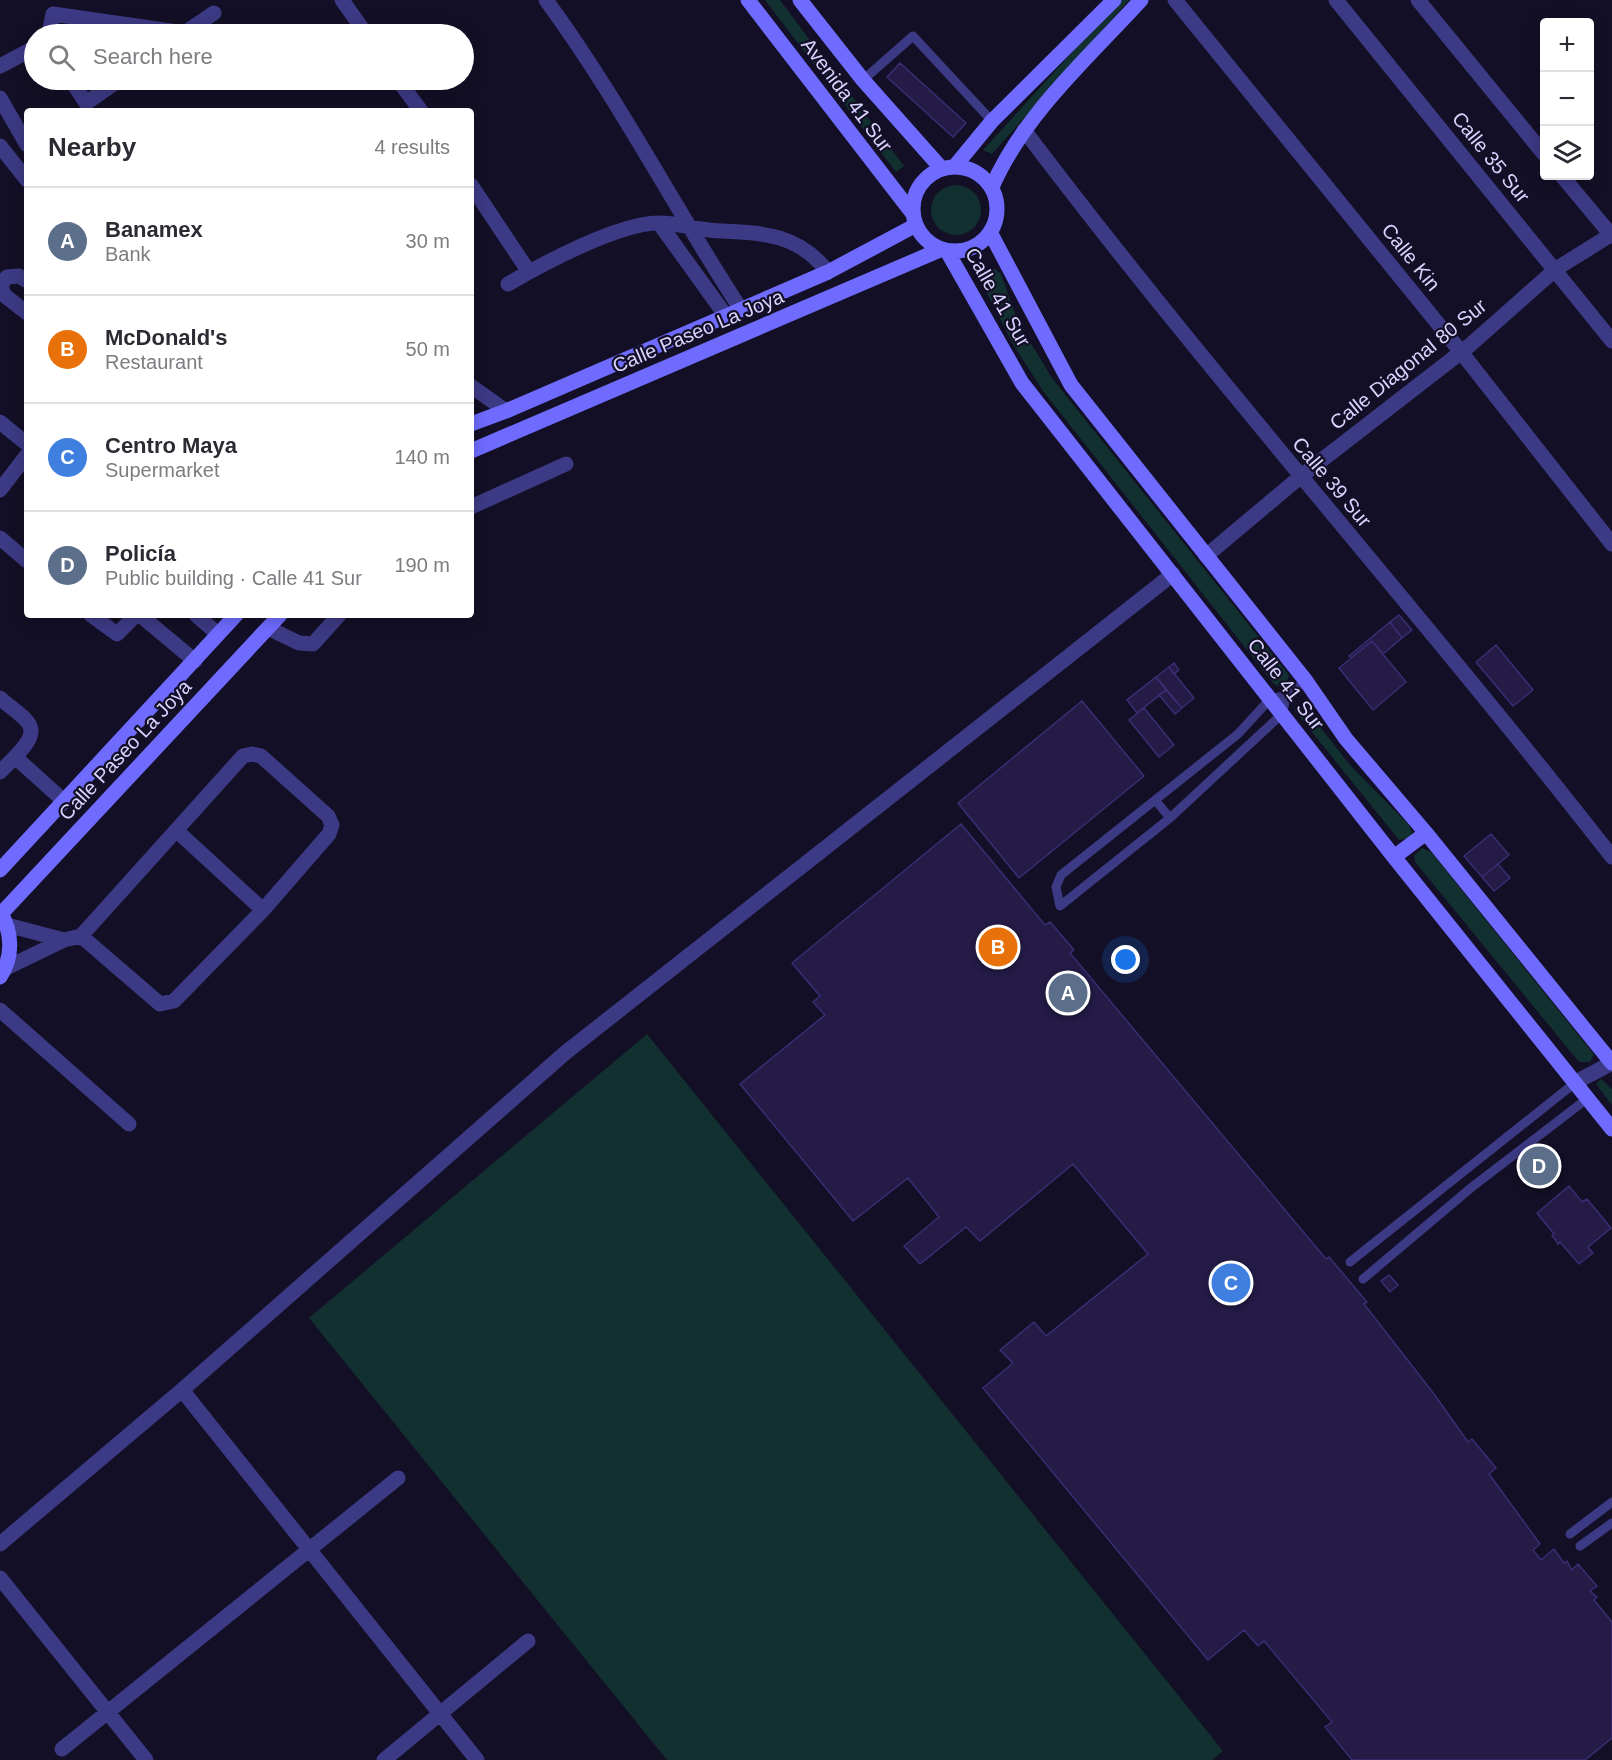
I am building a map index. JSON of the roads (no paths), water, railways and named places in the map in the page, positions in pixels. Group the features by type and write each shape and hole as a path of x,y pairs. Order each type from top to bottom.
{"main road":[{"name":"Avenida 41 Sur","path":"748,0 915,220"},
{"name":"Avenida 41 Sur","path":"800,0 863,80 949,167"},
{"path":"949,167 982,176 992,187 997,213 990,232 974,246 961,251 945,250 923,237 915,220 914,198 920,185 930,175 949,167 1114,0"},
{"path":"992,187 1005,156 1024,130 1141,0"},
{"name":"Calle Paseo La Joya","path":"474,422 506,411 828,272 915,220"},
{"name":"Calle 41 Sur","path":"990,232 1071,385 1306,681 1346,739 1426,833 1612,1063"},
{"name":"Calle Paseo La Joya","path":"474,450 945,250"},
{"name":"Calle 41 Sur","path":"945,250 1022,383 1394,857 1612,1129"},
{"name":"Calle Paseo La Joya","path":"0,870 233,618"},
{"name":"Calle Paseo La Joya","path":"3,917 277,618"},
{"path":"1394,857 1426,833"},
{"path":"3,917 11,947 3,973"}],"street":[{"path":"342,0 359,24"},
{"path":"546,0 578,44 686,224 733,312"},
{"name":"Calle Kin","path":"1175,0 1461,352 1612,544"},
{"name":"Calle 35 Sur","path":"1336,0 1612,341"},
{"path":"1418,0 1540,148"},
{"path":"198,24 214,13"},
{"path":"51,24 53,14 118,24"},
{"path":"0,66 24,53"},
{"path":"78,90 86,103 105,90"},
{"path":"406,90 419,108"},
{"path":"0,98 24,140"},
{"name":"Calle 39 Sur","path":"1024,130 1300,477 1450,655 1612,857"},
{"path":"0,146 24,176"},
{"path":"1565,180 1612,235"},
{"path":"474,190 529,272"},
{"path":"659,223 733,312"},
{"path":"508,284 610,234 659,223 686,224 708,231 771,235 797,243 820,261 828,272"},
{"name":"Calle Diagonal 80 Sur","path":"1206,556 1300,477 1461,352 1556,269 1612,235"},
{"path":"24,279 19,276 7,277 1,285 4,295 24,310"},
{"path":"474,388 506,411"},
{"path":"0,422 24,442"},
{"path":"0,490 24,459"},
{"path":"474,506 566,464"},
{"path":"0,538 24,558"},
{"path":"0,1544 182,1390 565,1053 1173,574"},
{"path":"94,618 112,633 117,633 134,618"},
{"path":"142,618 195,661"},
{"path":"199,618 218,634"},
{"path":"268,628 299,643 313,644 336,618"},
{"path":"0,698 30,724 32,732 31,740 0,772"},
{"path":"3,973 64,940 81,936 243,756 252,754 261,756 328,816 332,825 329,834 263,910 174,1001 160,1004 81,936"},
{"path":"15,757 65,802"},
{"path":"177,831 263,910"},
{"path":"3,917 64,940"},
{"path":"0,1010 129,1124"},
{"path":"1576,1082 1612,1063"},
{"path":"182,1390 477,1760"},
{"path":"62,1749 398,1478"},
{"path":"0,1578 146,1760"},
{"path":"384,1760 528,1641"}],"lane":[{"path":"863,80 913,36 992,121"},
{"path":"1287,695 1282,714 1170,818 1060,906 1056,887 1062,875 1238,734 1270,699 1287,695 1306,681"},
{"path":"1155,801 1170,818"},
{"path":"1350,1263 1576,1082"},
{"path":"1363,1279 1472,1187 1588,1098"},
{"path":"1460,1173 1472,1187"},
{"path":"1570,1534 1612,1502"},
{"path":"1580,1546 1612,1523"}],"place":[{"name":"McDonald's","path":"998,947"},
{"name":"Banamex","path":"1068,993"},
{"name":"Policía","path":"1539,1166"},
{"name":"Centro Maya","path":"1231,1283"}]}
